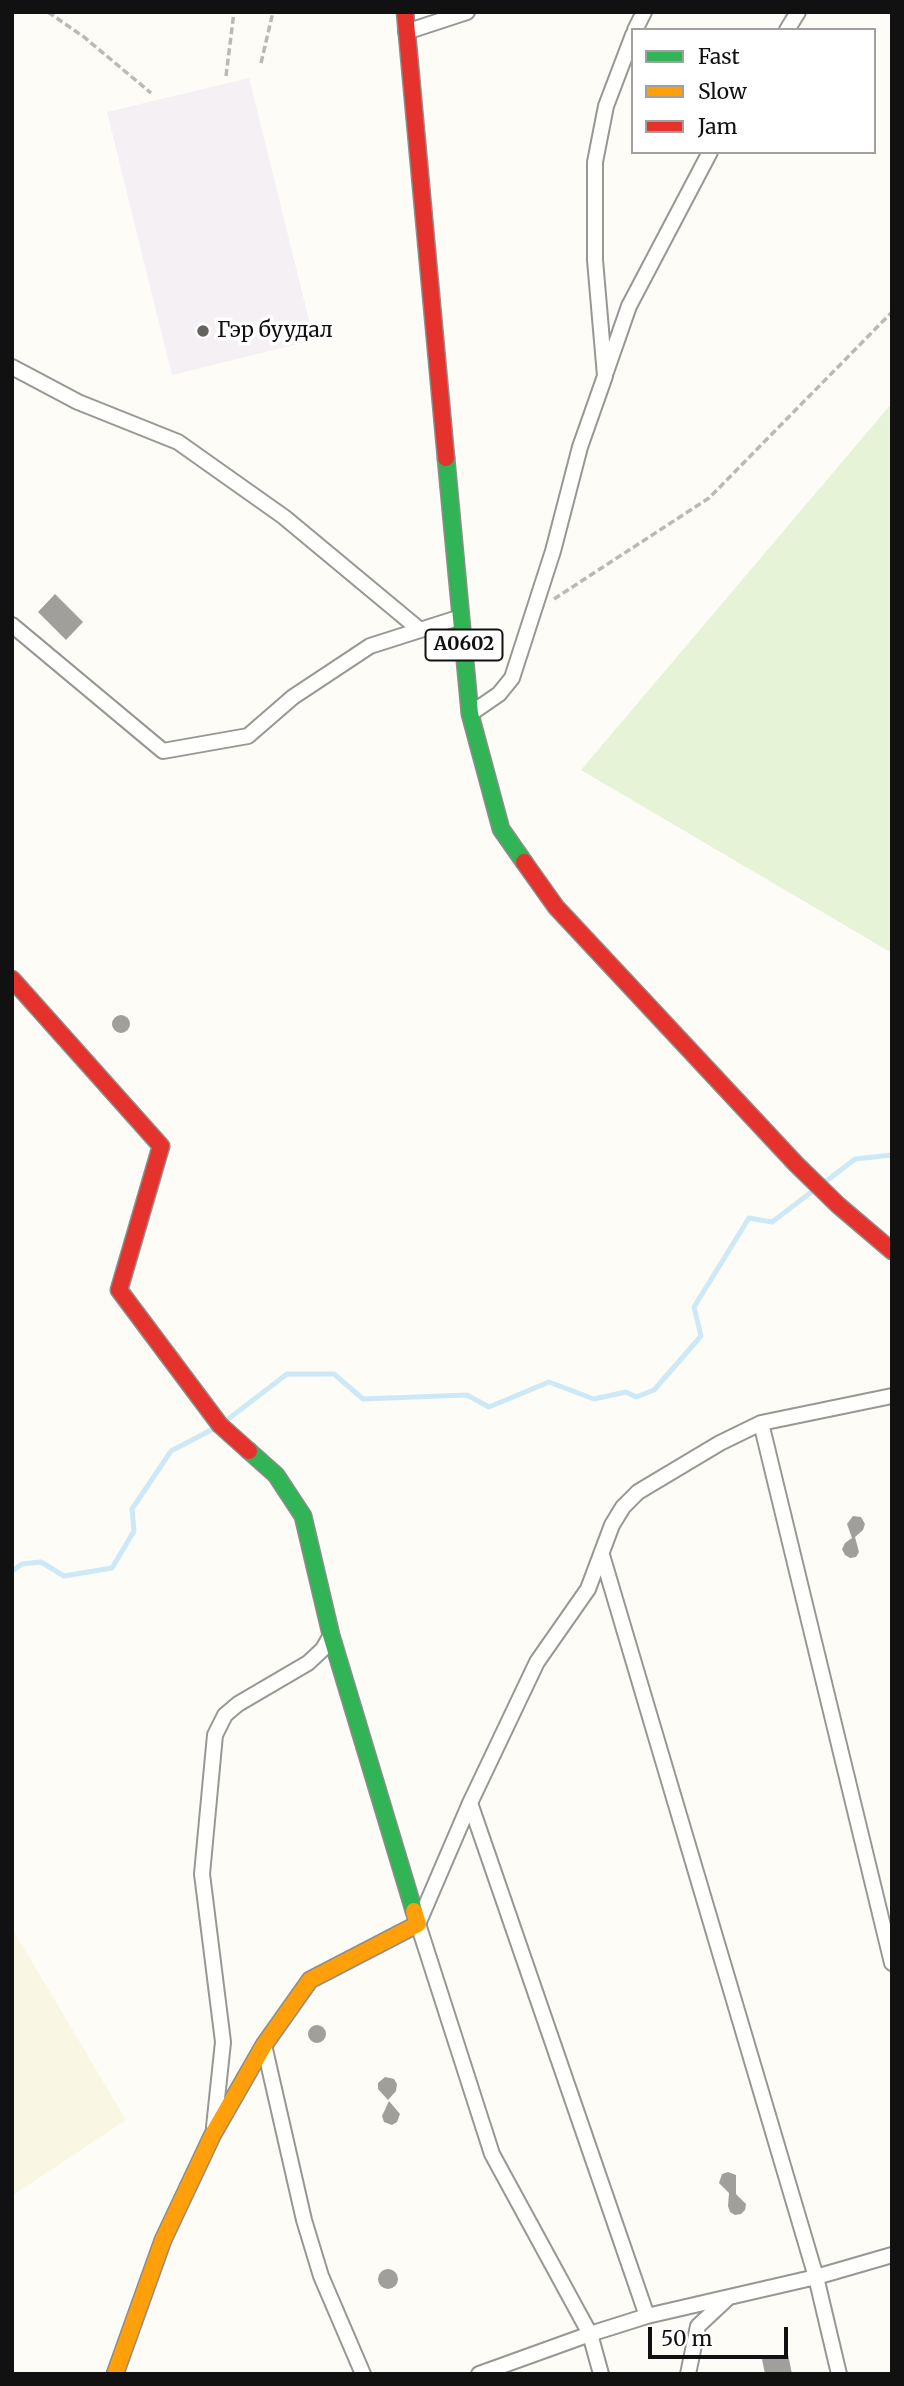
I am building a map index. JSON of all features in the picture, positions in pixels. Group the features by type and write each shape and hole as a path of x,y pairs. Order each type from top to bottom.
{"main road":[{"name":"A0602","path":"405,12 470,714 501,829 556,907 796,1164 838,1205 892,1251"},
{"path":"12,979 161,1146 119,1290 220,1425 276,1475 303,1516 331,1635 418,1924 310,1980 264,2045 213,2134 163,2241 115,2374"}],"street":[{"path":"406,32 467,12"},
{"path":"636,28 644,12"},
{"path":"788,28 798,12"},
{"path":"605,376 595,260 595,162 606,106 631,40"},
{"path":"470,714 499,694 512,678 553,551 580,447 629,306 709,154"},
{"path":"12,367 78,402 178,442 285,517 420,630"},
{"path":"12,625 163,751 248,736 293,697 370,646 461,617"},
{"path":"601,2374 590,2334 492,2154 418,1924 470,1803 537,1662 588,1590 612,1525 622,1507 638,1492 720,1443 761,1423 892,1396"},
{"path":"761,1423 892,1963"},
{"path":"602,1555 816,2277 839,2374"},
{"path":"213,2134 223,2042 202,1874 215,1735 225,1714 308,1663 323,1649 331,1635"},
{"path":"470,1803 647,2316"},
{"path":"264,2045 304,2220 321,2276 363,2374"},
{"path":"479,2374 647,2316 816,2277 892,2255"},
{"path":"688,2374 698,2326 729,2298"}],"path":[{"path":"48,12 84,37 152,93"},
{"path":"226,76 234,12"},
{"path":"261,63 273,12"},
{"path":"547,605 709,498 892,312"}],"shaded area":[{"path":"249,78 314,340 172,375 107,112"},
{"path":"12,1928 126,2120 12,2196"}],"green space":[{"path":"892,403 892,953 581,770"}],"building":[{"path":"55,594 83,622 66,640 38,612"},
{"path":"121,1015 127,1018 130,1024 127,1030 121,1033 115,1030 112,1024 115,1018"},
{"path":"853,1516 861,1517 865,1524 855,1537 859,1552 856,1557 850,1558 842,1549 852,1538 847,1524"},
{"path":"313,2025 321,2025 326,2034 324,2041 313,2043 308,2038 308,2030"},
{"path":"385,2077 394,2079 397,2084 396,2091 388,2100 378,2089 378,2083"},
{"path":"389,2101 400,2114 397,2122 392,2125 384,2122 382,2116"},
{"path":"728,2172 736,2175 736,2194 746,2204 741,2214 730,2212 729,2193 719,2183 722,2174"},
{"path":"388,2269 395,2272 398,2279 395,2286 388,2289 381,2286 378,2279 381,2272"},
{"path":"788,2354 792,2374 765,2374 762,2359"}],"waterway":[{"path":"825,1182 855,1159 892,1155"},
{"path":"223,1423 287,1374 334,1374 363,1399 467,1395 489,1407 549,1382 594,1399 626,1392 636,1397 654,1390 701,1336 694,1307 749,1218 772,1222 814,1190"},
{"path":"12,1571 22,1564 41,1562 64,1576 112,1568 134,1531 132,1509 171,1451 215,1428"}],"traffic: fast":[{"path":"446,458 470,714 501,829 524,862"},
{"path":"249,1451 276,1475 303,1516 331,1635 414,1911"}],"traffic: slow":[{"path":"115,2374 163,2240 213,2134 264,2045 310,1980 418,1924 414,1911"}],"traffic: jam":[{"path":"405,12 446,458"},
{"path":"524,862 556,907 796,1164 838,1205 892,1251"},
{"path":"12,979 161,1146 119,1290 220,1425 249,1451"}],"place":[{"name":"Гэр буудал","path":"203,331"}]}
